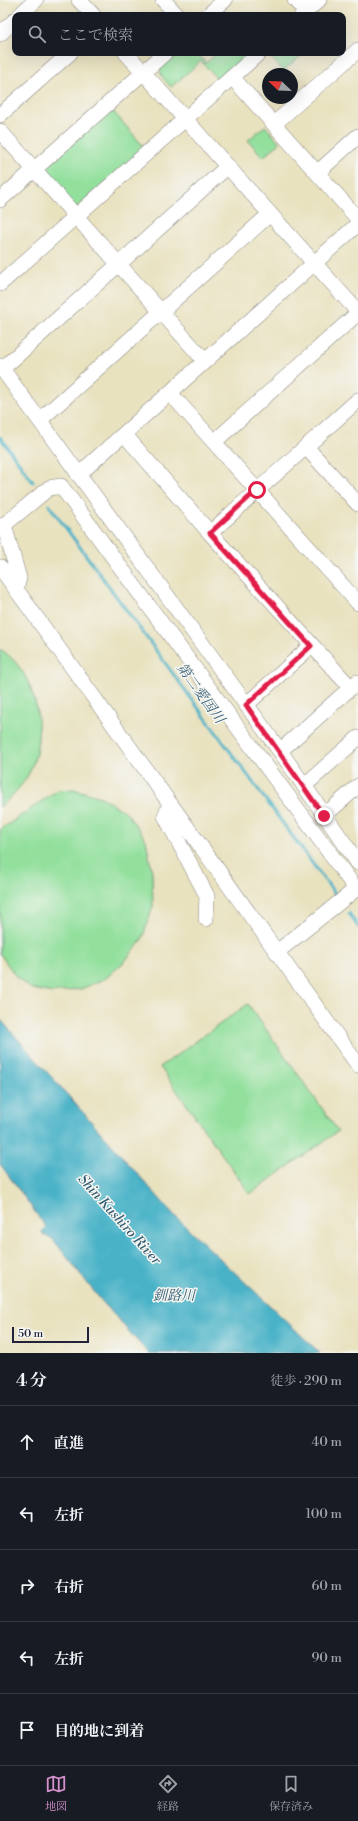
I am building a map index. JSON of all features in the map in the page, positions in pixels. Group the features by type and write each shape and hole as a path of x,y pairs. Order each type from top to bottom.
{"street":[{"path":"23,12 36,0"},
{"path":"79,0 90,12"},
{"path":"163,0 174,12"},
{"path":"211,12 225,0"},
{"path":"295,0 303,12"},
{"path":"305,12 319,0"},
{"path":"0,34 12,23"},
{"path":"274,124 358,50"},
{"path":"0,115 67,56"},
{"path":"129,56 358,312 214,442"},
{"path":"0,200 162,56"},
{"path":"0,284 186,120 256,56"},
{"path":"232,77 358,219"},
{"path":"0,131 205,361"},
{"path":"317,173 358,136"},
{"path":"228,166 1,368 280,751 358,863"},
{"path":"40,420 270,214"},
{"path":"78,475 358,224"},
{"path":"170,392 358,603"},
{"path":"210,533 358,400"},
{"path":"124,434 311,646 354,685 280,751"},
{"path":"306,447 355,495"},
{"path":"16,590 19,578 4,526 49,488 61,486 356,889 277,952"},
{"path":"0,567 358,1065"},
{"path":"246,705 311,646"},
{"path":"304,786 358,738"},
{"path":"324,816 358,786"},
{"path":"170,804 166,816 207,896 206,920"}],"green space":[{"path":"171,56 200,56 206,63 214,56 247,57 220,82 201,61 171,87 162,75 160,66"},
{"path":"270,56 301,56 287,68 280,68"},
{"path":"111,109 145,148 79,206 73,207 44,173 45,167"},
{"path":"265,126 280,143 263,157 248,140"},
{"path":"0,649 13,660 24,674 31,690 36,708 38,744 34,762 27,777 15,793 0,807"},
{"path":"74,789 101,797 127,813 146,840 152,872 153,906 142,940 125,961 106,978 81,989 52,993 32,989 17,978 0,954 0,830 58,790"},
{"path":"248,1004 338,1131 250,1194 160,1067"}],"water":[{"name":"釧路川","path":"0,1019 175,1216 320,1353 148,1353 100,1299 52,1238 44,1235 42,1232 46,1227 0,1164"}],"waterway":[{"name":"第二愛国川","path":"0,437 33,482"},
{"name":"第二愛国川","path":"49,505 335,894"},
{"name":"第二愛国川","path":"349,913 358,927"}],"route":[{"path":"257,490 210,533 311,646 246,705 280,751 324,816"}],"water label":[{"name":"Shin Kushiro River","path":"120,1219"}]}
